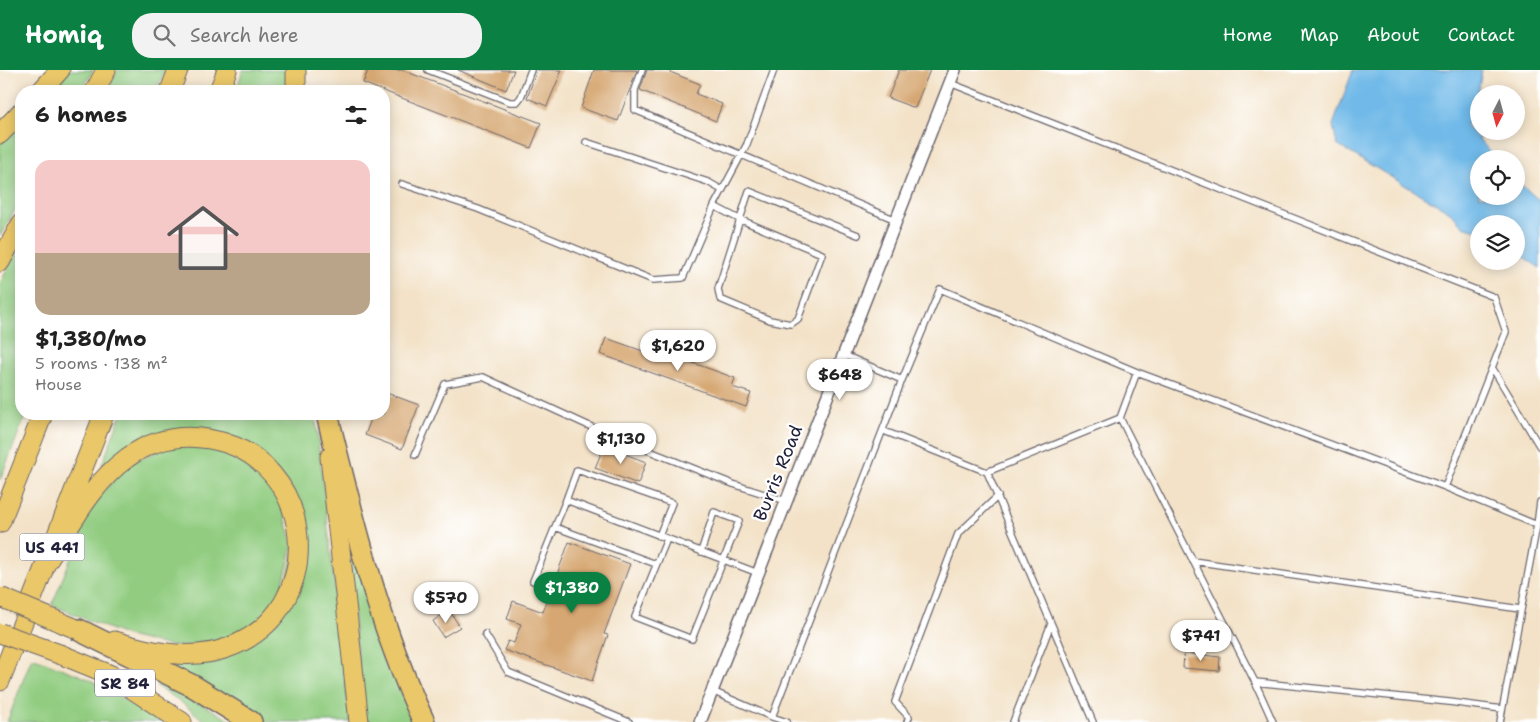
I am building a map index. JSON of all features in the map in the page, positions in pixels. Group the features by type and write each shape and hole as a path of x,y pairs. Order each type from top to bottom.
{"highway":[{"path":"328,420 360,546 380,614 405,683 424,722"},
{"path":"79,630 192,686 251,722"}],"main road":[{"path":"46,85 60,70"},
{"path":"98,85 106,70"},
{"path":"172,85 178,70"},
{"path":"221,85 226,70"},
{"path":"296,70 296,85"},
{"path":"0,134 15,118"},
{"path":"0,262 15,235"},
{"name":"US 441","path":"0,523 41,420"},
{"name":"US 441","path":"0,681 102,420"},
{"path":"327,420 358,722"},
{"path":"0,597 79,630 133,647 173,654 226,649 242,642 259,630 275,614 290,592 298,568 299,539 294,510 282,487 266,466 247,452 223,441 200,437 175,438 148,445 126,458 104,478 46,562"},
{"name":"SR 84","path":"0,633 111,675 182,722"}],"street":[{"name":"Burris Road","path":"700,722 955,70"}],"lane":[{"path":"428,70 510,102 517,102 521,97 531,70"},
{"path":"642,70 634,90 636,110 896,220"},
{"path":"402,184 478,210 653,280 683,278 714,206 740,153 747,144 774,70"},
{"path":"950,83 1494,297 1506,332 1494,369 1446,487"},
{"path":"586,142 708,182 722,190"},
{"path":"714,206 739,219 822,254 798,319 790,324 770,320 720,299 718,289 739,219 749,191 858,234"},
{"path":"772,717 884,431 902,380 940,289 1137,372 1446,487 1537,525"},
{"path":"844,355 902,380"},
{"path":"1494,369 1540,447"},
{"path":"1137,372 1120,418 1255,682 1273,722"},
{"path":"414,455 445,384 483,377 609,435 733,484 786,501"},
{"path":"987,472 1120,418"},
{"path":"884,431 987,472 1093,722"},
{"path":"534,581 577,470 672,503 659,536"},
{"path":"907,722 909,716 895,702 958,534 998,496"},
{"path":"566,500 758,573"},
{"path":"1500,722 1540,502"},
{"path":"666,539 636,617 692,639 739,521 714,512 701,552"},
{"path":"555,527 656,564"},
{"path":"1193,561 1520,609"},
{"path":"1013,722 1051,624"},
{"path":"485,634 508,672 629,722"},
{"path":"1255,682 1502,709"},
{"path":"712,691 787,722"}],"green space":[{"path":"67,70 93,70 85,85 53,85"},
{"path":"118,70 165,70 159,85 110,85"},
{"path":"243,70 289,70 289,85 238,85"},
{"path":"15,127 15,210 0,236 0,142"},
{"path":"15,255 15,420 24,420 0,480 0,283"},
{"path":"119,420 316,420 350,722 263,722 232,702 165,665 167,659 277,622 302,517 294,492 282,476 208,434 104,467 102,465"},
{"path":"173,445 217,447 255,467 278,493 293,544 280,595 247,632 206,646 171,646 127,636 52,605 88,515 98,497 130,463"},
{"path":"345,526 416,722 364,722"},
{"path":"32,657 89,679 161,722 7,722"},
{"path":"158,679 233,722 206,722 177,699 156,686"}],"water":[{"path":"1353,70 1482,70 1479,85 1470,85 1470,114 1466,125 1470,129 1470,140 1480,140 1489,150 1470,150 1470,205 1525,205 1525,188 1540,201 1540,268 1525,258 1525,215 1470,215 1470,228 1463,226 1450,212 1337,145 1333,125"}],"building":[{"path":"368,70 402,70 541,123 531,148 390,93 390,85 368,85 363,83"},
{"path":"458,70 514,70 506,90"},
{"path":"537,70 562,70 547,106 527,98"},
{"path":"594,70 637,70 618,121 581,108"},
{"path":"647,70 665,70 700,84 696,94 722,104 716,121 640,90"},
{"path":"899,70 930,70 915,108 888,98"},
{"path":"606,338 680,364 682,359 735,378 732,387 751,393 746,407 600,354"},
{"path":"390,394 419,405 402,449 365,435 371,420 390,420"},
{"path":"604,446 646,462 638,484 595,468"},
{"path":"569,542 630,564 604,634 608,635 592,681 504,650 508,641 514,643 521,624 507,619 513,601 543,612"},
{"path":"449,610 460,627 443,637 433,621"},
{"path":"1184,653 1220,657 1219,671 1183,668"}]}
